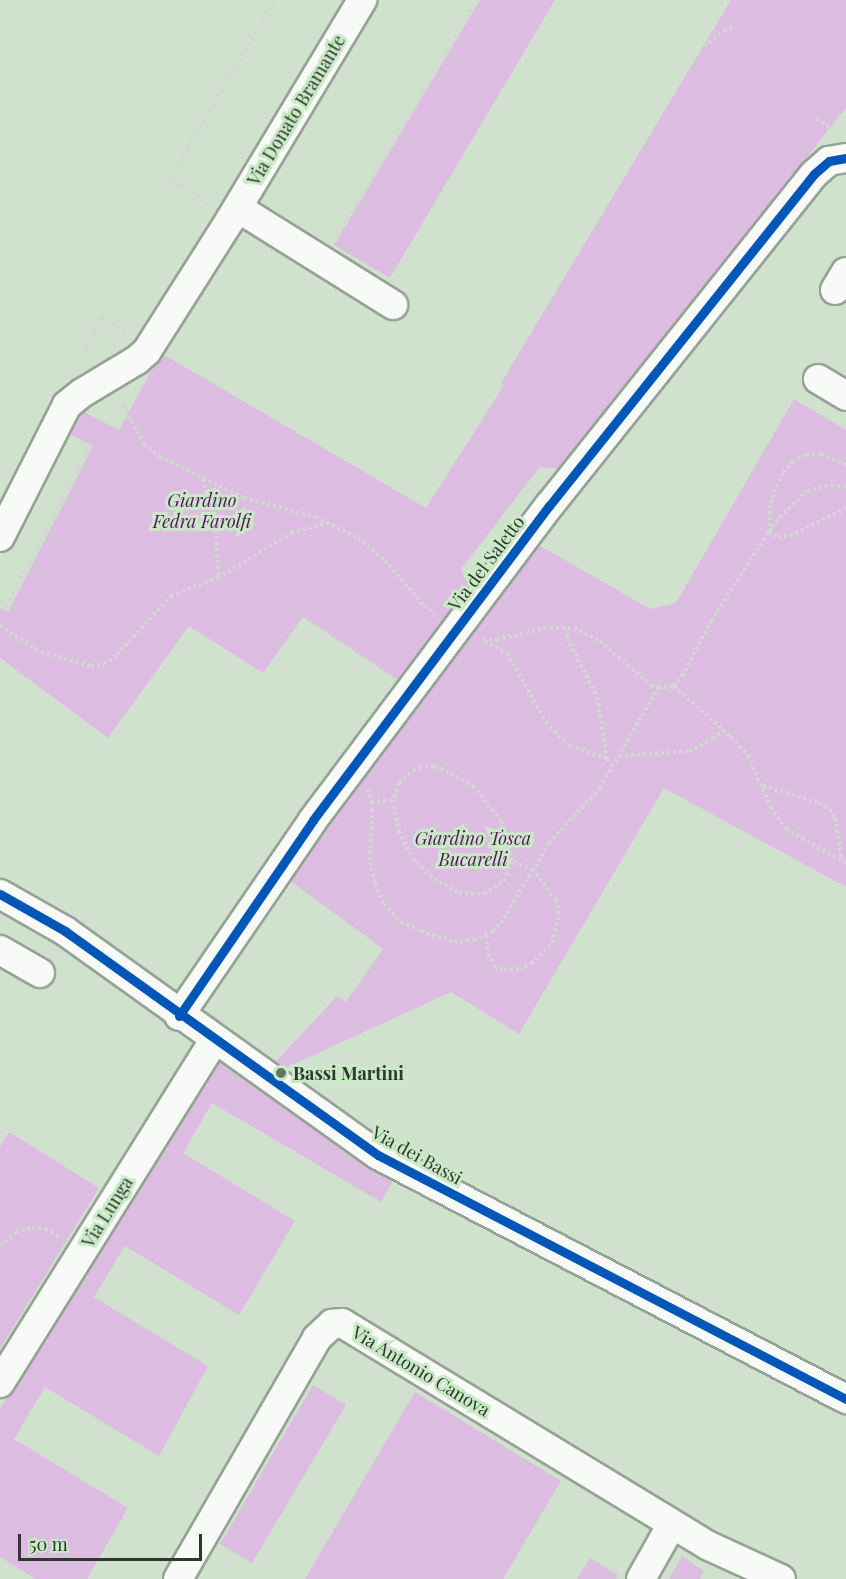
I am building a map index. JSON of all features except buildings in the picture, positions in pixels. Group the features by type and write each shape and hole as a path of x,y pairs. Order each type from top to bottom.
{"street":[{"name":"Via Donato Bramante","path":"0,537 68,405 82,393 137,360 147,351 228,212 362,0"},
{"name":"Via del Saletto","path":"179,1016 354,764 549,506 814,174 829,161 846,158"},
{"path":"228,212 324,261 393,305"},
{"path":"818,379 846,396"},
{"name":"Via dei Bassi","path":"0,894 65,931 179,1016 378,1155 846,1399"},
{"path":"0,950 40,973"},
{"name":"Via Lunga","path":"0,1383 214,1040"},
{"name":"Via Antonio Canova","path":"178,1579 317,1338 332,1324 342,1323 672,1524 732,1557 781,1579"},
{"path":"641,1579 672,1524"}],"path":[{"path":"228,212 169,179 275,0"},
{"path":"324,261 477,0"},
{"path":"704,46 724,31 733,28"},
{"path":"817,118 830,128"},
{"path":"75,369 102,317 131,334"},
{"path":"100,410 123,405 134,394"},
{"path":"123,405 144,444 160,457 244,498 329,523 358,538 372,549 424,606 438,616"},
{"path":"0,602 7,606 89,447 73,439"},
{"path":"769,532 770,505 775,489 793,461 806,455 821,454 846,465"},
{"path":"203,479 216,530 218,578"},
{"path":"482,639 497,640 544,628 568,628 585,632 600,641 651,685 658,688 674,686 682,676 711,621 769,532 796,499 807,491 831,485 846,487"},
{"path":"769,532 778,537 790,536 846,508"},
{"path":"0,626 42,652 74,662 98,665 117,655 171,596 218,578 291,533 329,523"},
{"path":"568,628 567,638 597,697 607,759 612,765"},
{"path":"475,636 507,653 546,722 558,736 580,751 607,759"},
{"path":"674,686 748,756 771,807 786,829 844,862"},
{"path":"354,764 368,784 371,802 370,862 375,884 392,914 421,931 464,943 486,935 501,923 549,843 600,788 658,688"},
{"path":"619,756 689,751 713,739 723,730"},
{"path":"434,766 462,778 485,798 501,820 507,835 511,861 504,881 484,894 472,896 448,888 423,868 404,844 395,817 393,800 399,783 410,772 420,767 434,766"},
{"path":"762,786 819,803 830,809 835,818 844,862"},
{"path":"371,802 393,800"},
{"path":"486,935 490,961 494,967 504,970 519,969 531,964 552,943 559,914 556,900 533,870 511,861"},
{"path":"0,1246 16,1232 32,1228 45,1229 65,1238"}],"green space":[{"path":"480,0 555,0 390,278 334,245"},
{"name":"Giardino Fedra Farolfi","path":"731,0 846,0 846,107 566,469 540,467 461,569 470,587 399,681 303,617 263,673 189,626 108,738 0,658 0,608 8,612 93,446 68,433 80,410 119,430 161,353 426,508 504,385 501,383"},
{"name":"Giardino Tosca Bucarelli","path":"794,399 846,430 846,887 664,788 519,1034 451,992 279,1071 272,1066 337,996 346,1002 383,949 285,877 537,544 650,609 676,603"},
{"path":"218,1057 394,1179 381,1202 212,1103 183,1153 295,1221 239,1315 125,1246 94,1297 208,1366 159,1456 45,1387 14,1439 128,1508 87,1579 36,1579 0,1557 0,1409"},
{"path":"9,1132 99,1188 0,1349 0,1147"},
{"path":"313,1385 346,1405 252,1563 220,1544"},
{"path":"415,1392 561,1481 503,1579 305,1579"},
{"path":"682,1556 704,1571 700,1579 669,1579"},
{"path":"590,1558 618,1575 616,1579 577,1579"}],"cycle path":[{"path":"179,1016 313,820 549,506 814,174 829,161 846,158"},
{"path":"0,894 65,931 378,1155 846,1399"}],"place":[{"name":"Bassi Martini","path":"281,1073"}]}
